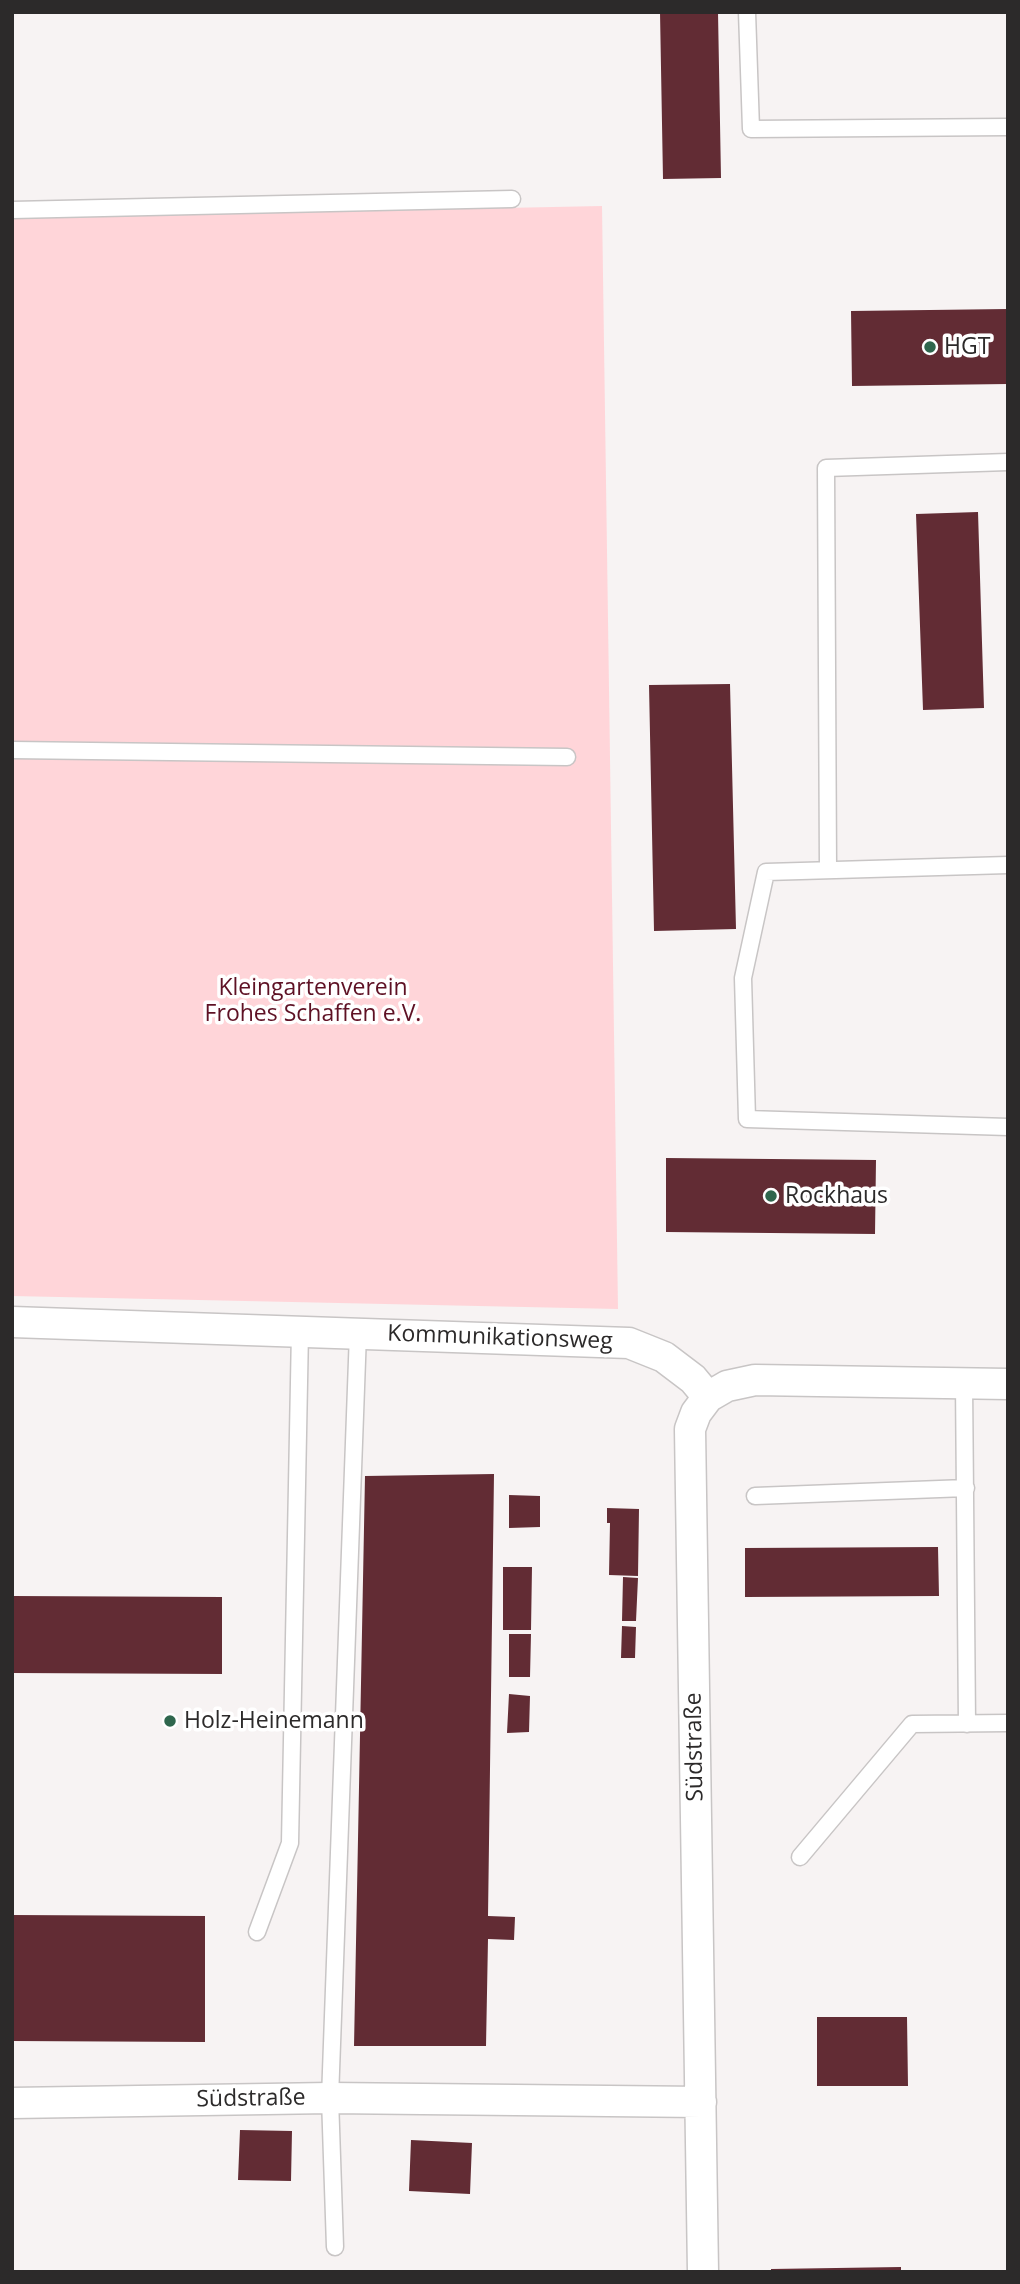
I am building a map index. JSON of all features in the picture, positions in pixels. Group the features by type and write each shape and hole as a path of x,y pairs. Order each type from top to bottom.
{"street":[{"name":"Kommunikationsweg","path":"12,1322 629,1343 664,1357 693,1379 708,1397"},
{"path":"708,1397 727,1386 755,1380 1008,1384"},
{"name":"Südstraße","path":"703,2272 690,1429 696,1413 708,1397"},
{"name":"Südstraße","path":"12,2103 330,2098 701,2102"}],"lane":[{"path":"747,12 751,129 1008,127"},
{"path":"12,210 512,199"},
{"path":"828,870 826,468 1008,461"},
{"path":"12,750 566,757"},
{"path":"1008,865 766,872 743,978 747,1119 1008,1127"},
{"path":"257,1932 290,1843 300,1331"},
{"path":"335,2247 330,2098 358,1333"},
{"path":"964,1383 967,1724"},
{"path":"755,1496 966,1488"},
{"path":"800,1857 912,1724 1008,1723"}],"green space":[{"name":"Kleingartenverein Frohes Schaffen e.V.","path":"602,206 618,1309 12,1296 12,218"}],"building":[{"path":"660,12 718,12 721,178 663,179"},
{"name":"HGT","path":"1008,309 1008,384 852,386 851,311"},
{"path":"978,512 984,708 923,710 916,514"},
{"path":"730,684 736,929 654,931 649,685"},
{"name":"Rockhaus","path":"666,1158 876,1160 875,1234 666,1232"},
{"path":"494,1474 488,1916 515,1917 514,1940 488,1939 486,2046 354,2046 365,1476"},
{"path":"509,1495 540,1496 540,1527 509,1528"},
{"path":"607,1508 639,1509 638,1576 609,1575 610,1523 607,1523"},
{"path":"938,1547 939,1596 745,1597 745,1548"},
{"path":"503,1567 532,1567 531,1630 503,1630"},
{"path":"623,1577 638,1578 636,1621 622,1621"},
{"path":"12,1596 222,1597 222,1674 12,1673"},
{"path":"622,1626 636,1627 635,1658 621,1658"},
{"path":"509,1634 531,1634 530,1677 509,1677"},
{"path":"509,1694 530,1696 529,1732 507,1733"},
{"path":"12,1915 205,1916 205,2042 12,2041"},
{"path":"817,2017 907,2017 908,2086 817,2086"},
{"path":"240,2130 292,2131 291,2181 238,2180"},
{"path":"411,2140 472,2143 470,2194 409,2191"},
{"path":"901,2267 901,2272 771,2272 771,2269"}],"place":[{"name":"HGT","path":"930,347"},
{"name":"Rockhaus","path":"771,1196"},
{"name":"Holz-Heinemann","path":"170,1721"}]}
